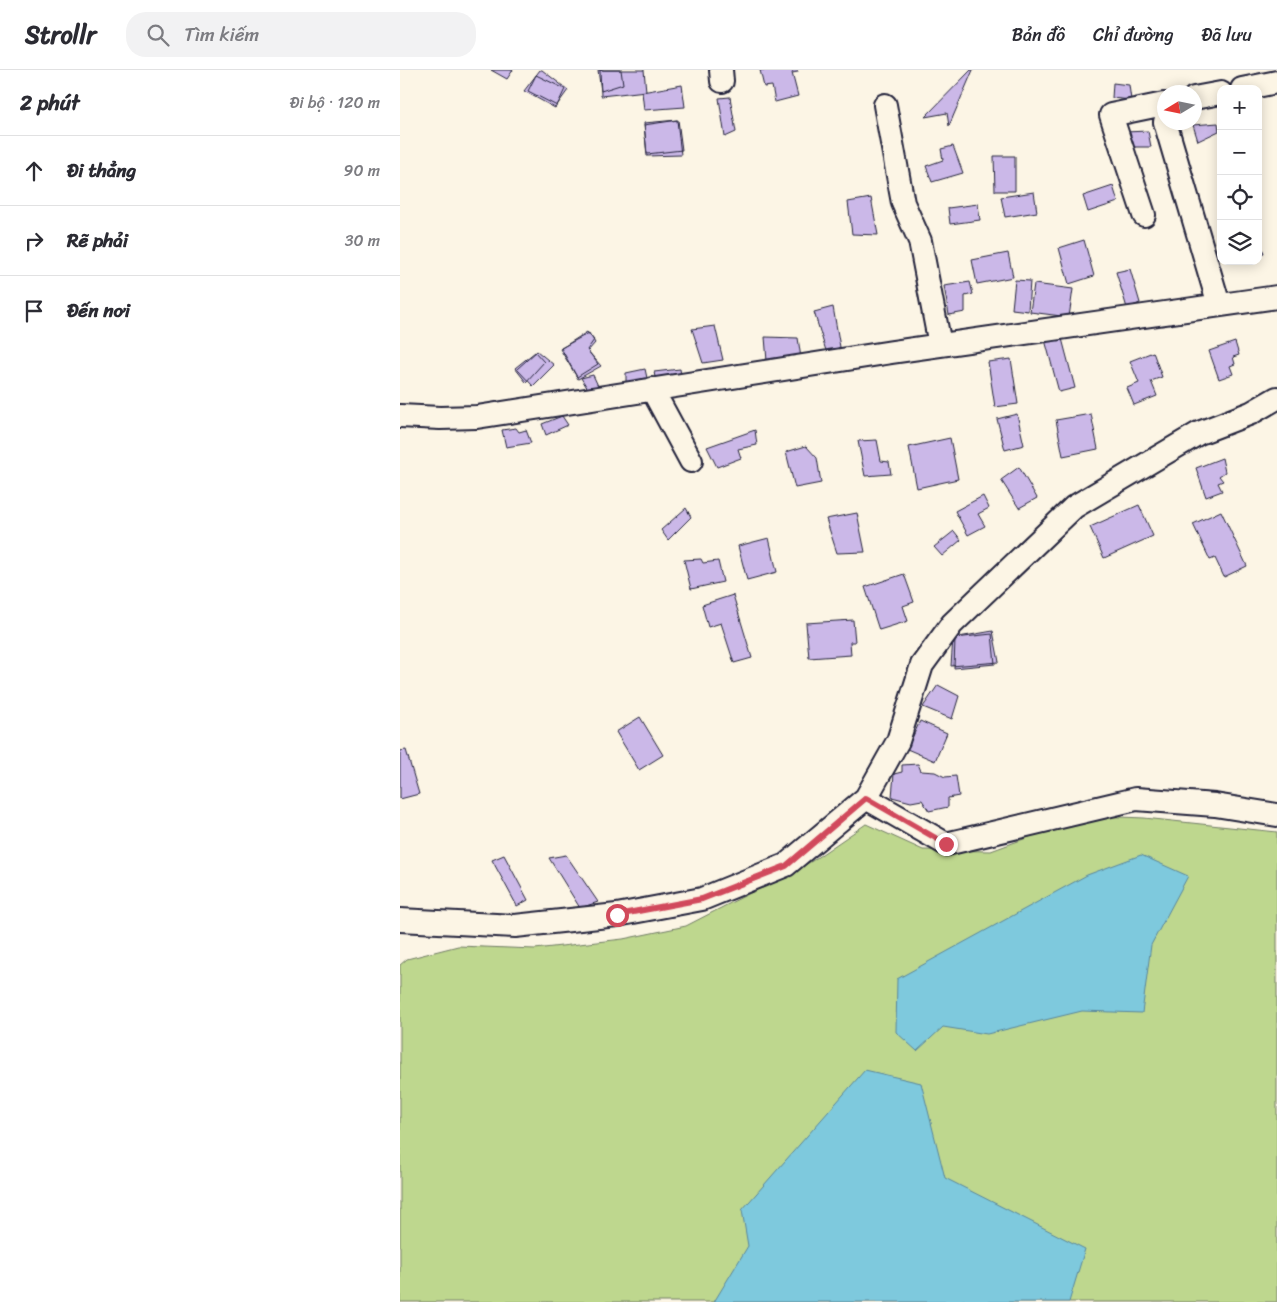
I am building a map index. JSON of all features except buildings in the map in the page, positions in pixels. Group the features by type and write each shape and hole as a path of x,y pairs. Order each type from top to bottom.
{"street":[{"path":"1262,85 1277,82"},
{"path":"1202,97 1217,94"},
{"path":"885,105 903,203 920,241 940,346"},
{"path":"1144,215 1111,115 1157,113"},
{"path":"1169,130 1219,305"},
{"path":"400,416 477,417 652,389 1277,297"},
{"path":"652,389 691,461"},
{"path":"400,920 515,926 617,915 702,899 786,866 866,798 898,741 922,665 952,624 1074,507 1199,433 1251,413 1277,398"},
{"path":"866,798 946,844 1136,800 1215,805 1277,815"}],"green space":[{"path":"1097,816 1144,818 1277,832 1277,1302 400,1302 400,965 407,959 458,946 535,949 623,939 686,926 812,861 866,824 923,850 991,851 1051,829"}],"water":[{"path":"1141,855 1188,876 1151,945 1142,1013 1082,1011 987,1034 943,1027 917,1051 896,1032 897,979 1087,875"},
{"path":"865,1070 921,1083 945,1178 1085,1249 1069,1302 970,1302 963,1300 960,1302 714,1302 748,1246 742,1210"}],"route":[{"path":"617,915 702,899 786,866 866,798 946,844"}]}
